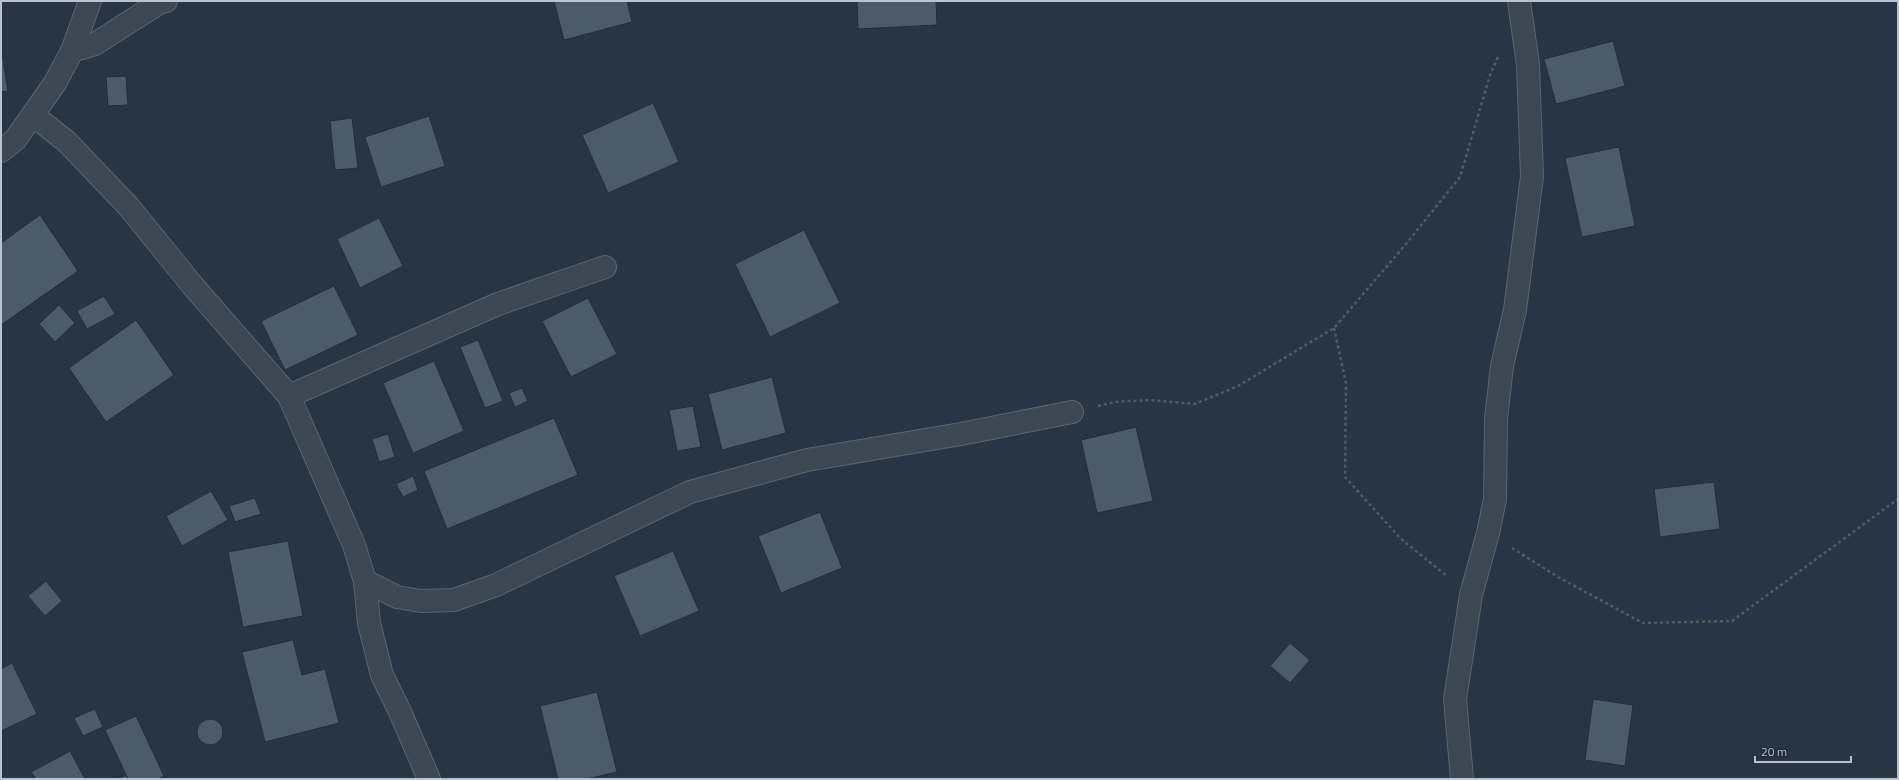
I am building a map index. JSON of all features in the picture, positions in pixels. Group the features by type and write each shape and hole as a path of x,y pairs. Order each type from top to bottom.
{"street":[{"path":"1,151 15,140 55,83 72,51 90,1"},
{"path":"72,51 95,44 166,1"},
{"path":"1462,779 1455,699 1471,595 1488,533 1495,499 1496,419 1502,366 1515,310 1532,176 1528,64 1519,1"},
{"path":"33,115 67,142 129,208 193,286 289,396 354,545 365,581 369,623 382,675 401,714 429,779"},
{"path":"289,396 498,304 605,267"},
{"path":"365,581 397,597 421,601 454,600 496,585 690,492 807,460 961,434 1072,412"}],"path":[{"path":"1072,412 1116,402 1149,400 1195,404 1238,386 1334,328 1406,244 1460,177 1490,75 1499,55"},
{"path":"1334,328 1346,383 1345,477 1400,539 1471,595"},
{"path":"1488,533 1558,577 1643,623 1732,621 1898,499"}],"building":[{"path":"554,1 627,1 632,22 564,40"},
{"path":"857,1 936,1 937,25 858,29"},
{"path":"1613,41 1625,86 1556,104 1544,59"},
{"path":"1,47 8,91 1,92"},
{"path":"126,76 128,105 108,106 106,77"},
{"path":"653,103 679,162 608,193 582,135"},
{"path":"429,116 445,166 381,187 365,137"},
{"path":"352,118 358,168 335,170 330,121"},
{"path":"1619,147 1635,226 1582,237 1565,158"},
{"path":"40,215 78,271 1,325 1,243"},
{"path":"379,218 403,266 360,288 337,239"},
{"path":"804,230 840,303 770,337 735,264"},
{"path":"334,286 358,335 285,370 261,321"},
{"path":"104,296 115,314 87,329 77,311"},
{"path":"588,298 617,354 571,377 542,321"},
{"path":"59,305 75,323 55,342 39,324"},
{"path":"136,320 174,375 106,422 69,368"},
{"path":"478,340 503,401 485,408 460,347"},
{"path":"434,361 464,431 413,453 383,383"},
{"path":"772,377 786,433 722,450 708,394"},
{"path":"522,388 528,401 515,407 509,393"},
{"path":"693,406 701,447 677,451 669,410"},
{"path":"554,418 578,475 447,529 424,471"},
{"path":"1136,427 1153,501 1097,513 1081,440"},
{"path":"388,434 395,457 379,462 372,439"},
{"path":"413,476 418,490 403,497 396,484"},
{"path":"1714,482 1720,529 1660,537 1654,489"},
{"path":"211,491 228,520 182,546 166,516"},
{"path":"255,498 261,514 235,522 229,506"},
{"path":"820,512 842,568 781,593 758,536"},
{"path":"288,541 303,616 243,627 228,552"},
{"path":"673,551 699,611 640,636 614,576"},
{"path":"46,581 62,601 45,616 28,596"},
{"path":"293,640 302,675 325,669 339,723 265,742 242,652"},
{"path":"1290,643 1310,660 1290,683 1270,666"},
{"path":"12,663 37,714 1,731 1,669"},
{"path":"597,692 617,772 587,779 558,779 540,706"},
{"path":"1593,699 1633,705 1625,766 1585,760"},
{"path":"95,709 103,727 83,736 74,718"},
{"path":"136,716 164,776 158,779 128,779 105,730"},
{"path":"210,719 219,723 223,732 219,741 210,745 201,741 197,732 201,723"},
{"path":"70,751 85,779 36,779 31,772"},
{"path":"126,775 128,779 117,779"}]}
